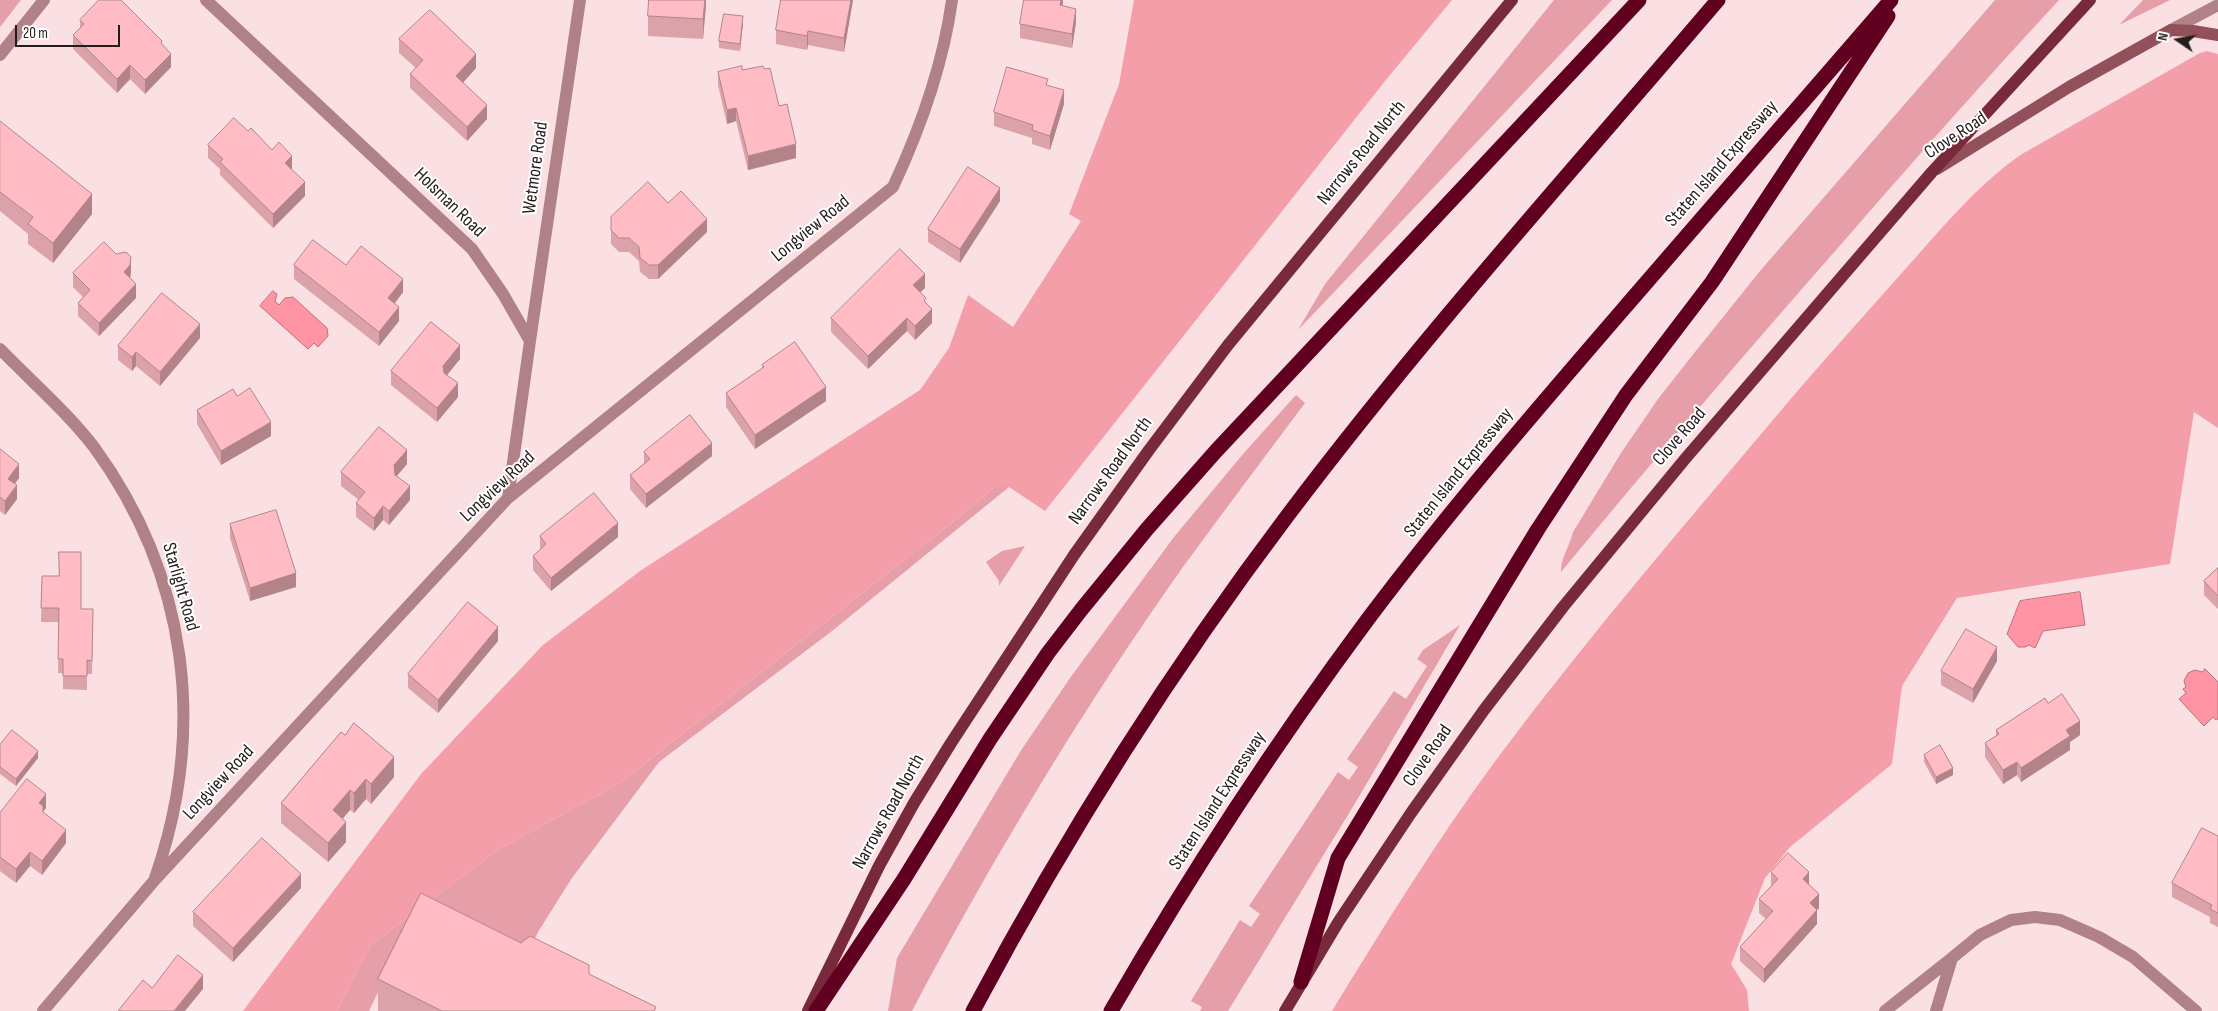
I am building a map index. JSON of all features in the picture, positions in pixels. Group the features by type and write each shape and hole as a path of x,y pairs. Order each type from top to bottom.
{"highway":[{"path":"816,1011 904,879 990,739 1048,653 1146,529 1216,451 1639,0"},
{"path":"973,1011 1039,891 1086,812 1182,664 1276,532 1382,395 1718,0"},
{"name":"Staten Island Expressway","path":"1111,1011 1188,884 1268,759 1418,554 1527,421 1891,0"},
{"path":"1301,982 1338,858 1538,528 1616,409 1653,357 1712,282 1898,0"}],"main road":[{"name":"Narrows Road North","path":"808,1011 879,866 914,803 951,742 1074,555 1154,442 1228,345 1512,0"},
{"path":"1932,172 2090,0"},
{"name":"Clove Road","path":"1284,1011 1410,813 1523,658 1656,493 1932,172 2069,87 2171,30"},
{"path":"2171,30 2218,35"}],"street":[{"path":"0,55 44,0"},
{"name":"Holsman Road","path":"206,0 472,249 503,294 530,342"},
{"name":"Wetmore Road","path":"530,342 580,0"},
{"name":"Longview Road","path":"43,1011 153,882 508,498 892,187 910,150 933,88 949,23 952,0"},
{"name":"Clove Road","path":"2171,30 2218,5"},
{"path":"508,498 530,342"},
{"name":"Starlight Road","path":"0,349 93,446 124,492 152,551 170,607 181,664 185,726 179,788 165,848 153,882"},
{"path":"1885,1011 1980,935 2011,920 2035,917 2060,920 2099,937 2133,957 2196,1011"},
{"path":"1936,1011 1952,958"}],"shaded area":[{"path":"0,0 21,0 0,27"},
{"path":"1134,0 1452,0 1385,81 1045,511 1009,487 995,487 620,783 496,851 371,945 337,1011 243,1011 421,774 543,645 640,571 920,390 949,348 968,295 1013,327 1081,221 1069,214 1119,84"},
{"path":"1554,0 1612,0 1298,330 1325,284"},
{"path":"1995,0 2059,0 1946,124 1801,290 1561,572 1562,563 1573,532 1621,453 1658,399 1760,271"},
{"path":"2143,0 2170,0 2119,25"},
{"path":"2207,51 2218,54 2218,428 2194,412 2170,564 1957,598 1902,686 1892,764 1790,847 1765,878 1731,964 1747,990 1749,1011 1332,1011 1432,852 1474,790 1532,713 1642,575 1794,395 1948,221 1976,192 2022,154 2200,53"},
{"path":"273,291 277,294 275,301 279,305 285,298 293,297 327,328 328,336 318,347 314,343 308,349 260,306"},
{"path":"1296,395 1305,403 1183,567 1110,674 1007,840 912,1011 888,1011 897,958 1020,752 1070,678 1174,537 1243,454"},
{"path":"995,487 1009,487 832,631 659,762 572,878 538,932 519,971 412,921 369,1011 337,1011 371,945 496,851 620,783"},
{"path":"1025,546 999,586 999,581 986,562 1002,551"},
{"path":"2080,592 2085,625 2043,631 2035,648 2029,645 2018,647 2007,634 2020,601"},
{"path":"1460,625 1351,810 1228,1011 1200,1011 1202,1007 1191,1001 1240,920 1251,927 1260,914 1249,906 1338,772 1349,780 1358,767 1347,759 1394,691 1406,699 1427,666 1417,659 1423,650"},
{"path":"2205,669 2218,682 2218,719 2216,720 2213,717 2204,726 2179,699 2186,693 2183,689 2186,687 2184,681 2188,673 2195,670 2202,672"}],"building":[{"path":"99,0 121,0 162,41 161,43 171,54 145,80 130,65 117,79 73,35 84,24 80,20"},
{"path":"649,0 705,0 703,19 648,16"},
{"path":"781,0 851,0 844,38 808,31 807,36 776,30"},
{"path":"1024,0 1061,0 1060,5 1076,9 1072,34 1020,24"},
{"path":"430,10 476,54 456,76 487,105 467,127 410,74 423,60 399,39"},
{"path":"724,14 743,16 740,44 719,41"},
{"path":"742,66 742,70 763,66 764,69 770,68 779,106 787,104 796,144 748,156 736,108 727,110 718,72"},
{"path":"1007,67 1048,79 1046,85 1064,90 1050,136 1032,130 1033,125 994,112"},
{"path":"234,118 248,131 251,128 272,150 279,142 292,156 285,163 305,182 273,214 220,162 223,159 208,145"},
{"path":"0,121 92,194 53,243 28,224 33,217 0,192"},
{"path":"968,167 1000,188 960,249 928,229"},
{"path":"648,182 668,203 681,191 707,219 658,265 649,265 640,258 639,247 629,238 619,238 611,230 611,217"},
{"path":"313,240 346,265 361,246 403,279 388,298 399,307 379,332 294,265"},
{"path":"104,242 116,254 126,252 131,257 130,265 124,272 136,284 99,323 78,303 90,290 73,273"},
{"path":"900,249 925,274 913,285 926,298 924,301 932,309 915,326 907,318 868,356 831,318"},
{"path":"162,293 200,324 160,372 136,352 132,357 118,346"},
{"path":"431,322 460,345 443,366 444,373 458,383 437,408 391,371"},
{"path":"795,342 826,387 755,435 726,393 764,367 762,365"},
{"path":"250,388 271,422 221,451 197,410 233,389 237,396"},
{"path":"690,415 712,443 646,494 630,475 650,459 644,452"},
{"path":"379,427 407,450 394,465 395,475 410,486 389,511 383,506 374,518 356,503 365,492 341,472"},
{"path":"0,449 19,464 8,479 17,485 5,501 0,497"},
{"path":"594,493 618,523 551,578 533,556 546,544 540,536"},
{"path":"276,510 296,573 250,588 230,524"},
{"path":"59,552 81,552 81,609 93,609 92,661 87,660 87,676 63,676 63,659 58,659 59,608 41,608 42,576 59,576"},
{"path":"2218,568 2218,596 2204,581"},
{"path":"468,602 498,627 438,700 408,674"},
{"path":"1966,629 1997,647 1973,689 1941,671"},
{"path":"2062,694 2080,721 2066,730 2070,736 2021,768 2017,762 2003,770 1985,743 1999,734 1996,730 2045,698 2048,703"},
{"path":"354,723 394,757 371,784 366,779 354,793 350,790 333,810 346,822 328,843 281,803 341,732 345,735"},
{"path":"12,730 38,751 16,779 0,767 0,745"},
{"path":"1940,745 1953,768 1936,777 1924,755"},
{"path":"27,779 46,794 39,803 43,806 43,812 66,830 42,861 30,852 16,869 0,857 0,813"},
{"path":"2202,828 2218,836 2218,913 2210,909 2212,905 2172,883"},
{"path":"262,838 301,874 233,948 193,912"},
{"path":"1788,853 1809,872 1803,879 1819,894 1810,903 1817,910 1764,969 1740,947 1773,911 1759,899 1778,879 1771,872"},
{"path":"421,893 521,943 530,936 589,965 589,974 656,1007 654,1011 442,1011 378,979"},
{"path":"178,955 203,975 174,1011 118,1011 143,980 152,988"}]}
